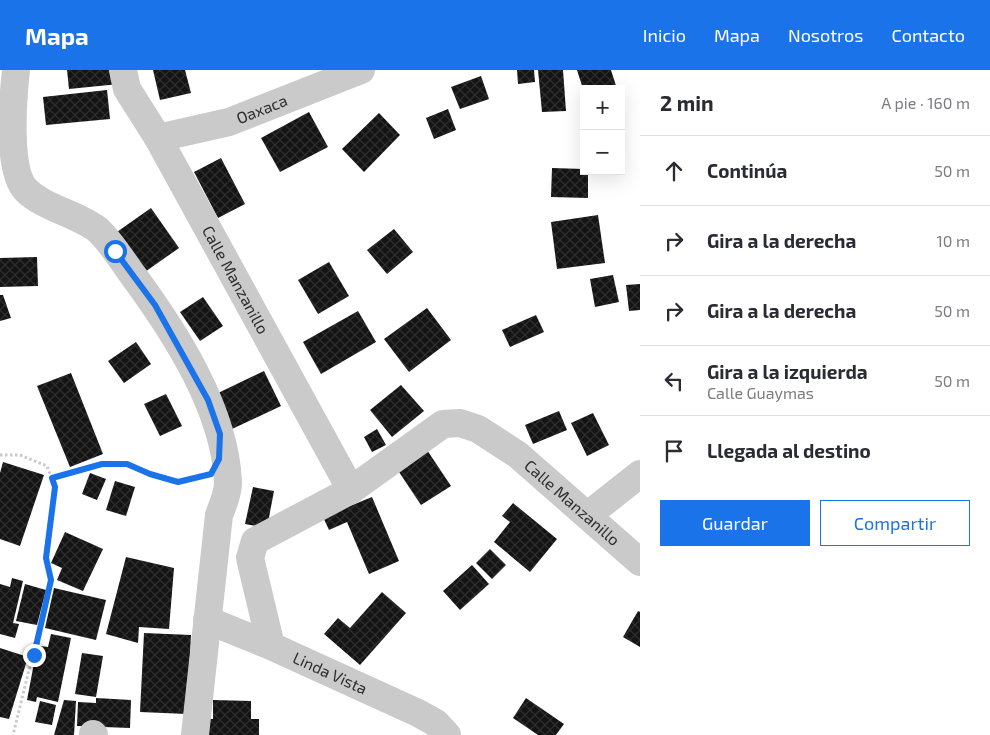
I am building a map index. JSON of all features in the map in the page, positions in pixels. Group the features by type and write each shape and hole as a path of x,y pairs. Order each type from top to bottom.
{"street":[{"path":"16,70 12,104 14,145 17,172 25,188 97,230 115,251 155,305 174,336 208,400 220,434 228,483 225,502 219,514 196,735"},
{"name":"Calle Manzanillo","path":"123,70 126,89 158,138 351,490"},
{"name":"Oaxaca","path":"158,138 229,122 361,70"},
{"name":"Calle Manzanillo","path":"271,646 250,558 255,542 351,490 443,424 460,423 478,429 518,455 640,562"},
{"path":"588,515 640,474"},
{"name":"Linda Vista","path":"207,620 271,646 418,713 436,723 447,735"}],"path":[{"path":"0,455 20,455 47,466 55,487 46,558 51,580 13,735"},
{"path":"52,478 102,464 127,464 150,474 178,482 203,476"}],"building":[{"path":"67,70 118,70 119,84 69,89"},
{"path":"153,70 185,70 191,93 160,100"},
{"path":"517,70 534,70 535,82 518,84"},
{"path":"538,70 563,70 566,111 542,112"},
{"path":"577,70 611,70 616,85 582,85"},
{"path":"481,76 489,99 460,109 451,87"},
{"path":"107,90 110,119 46,125 43,97"},
{"path":"448,109 456,130 434,139 426,118"},
{"path":"309,112 328,147 280,172 261,138"},
{"path":"379,113 400,135 364,172 342,149"},
{"path":"221,158 245,204 218,218 194,172"},
{"path":"552,168 580,169 580,175 588,175 588,198 551,197"},
{"path":"151,208 179,248 142,274 114,234"},
{"path":"598,215 605,263 557,269 551,222"},
{"path":"394,229 413,252 387,274 367,250"},
{"path":"37,257 38,286 0,287 0,258"},
{"path":"329,262 349,296 318,314 298,280"},
{"path":"613,275 619,302 595,307 590,279"},
{"path":"640,284 640,310 629,311 626,285"},
{"path":"0,295 3,295 11,318 0,321"},
{"path":"203,297 223,326 200,341 180,312"},
{"path":"427,308 451,340 409,372 384,339"},
{"path":"358,311 376,342 321,374 303,342"},
{"path":"536,315 544,332 510,347 502,330"},
{"path":"136,342 151,364 124,383 108,361"},
{"path":"264,371 281,406 232,429 216,394"},
{"path":"71,373 103,454 70,467 37,386"},
{"path":"401,385 424,411 392,437 370,410"},
{"path":"166,394 182,426 160,436 144,404"},
{"path":"559,411 567,430 533,444 525,425"},
{"path":"593,413 609,445 587,456 571,423"},
{"path":"377,429 386,445 372,452 364,437"},
{"path":"427,450 451,486 421,505 397,469"},
{"path":"3,462 44,475 20,546 0,539 0,473"},
{"path":"90,473 106,479 97,500 82,494"},
{"path":"115,481 135,487 126,516 106,510"},
{"path":"253,487 274,491 267,528 245,524"},
{"path":"372,497 399,561 369,574 347,522 329,530 323,517"},
{"path":"513,503 557,539 530,572 494,542 510,522 502,516"},
{"path":"65,532 103,549 83,591 57,580 62,568 51,563"},
{"path":"490,549 506,565 492,579 476,563"},
{"path":"126,557 174,568 169,629 139,627 138,643 106,634"},
{"path":"472,565 489,584 460,610 443,591"},
{"path":"12,578 23,581 13,623 19,624 15,638 0,634 0,584 10,587"},
{"path":"25,584 46,590 37,625 16,621"},
{"path":"54,588 106,600 96,640 45,628"},
{"path":"382,592 406,613 360,665 324,634 338,618 350,628"},
{"path":"638,611 640,612 640,647 623,637"},
{"path":"144,633 191,635 187,714 140,712"},
{"path":"51,634 71,638 58,702 37,697 36,702 27,700 34,663 37,664 41,646 48,647"},
{"path":"0,648 28,657 9,719 0,717"},
{"path":"82,653 103,656 96,697 75,694"},
{"path":"96,698 131,700 130,728 77,726 78,702 96,703"},
{"path":"526,698 564,724 556,735 538,735 513,718"},
{"path":"64,700 76,701 74,735 54,735"},
{"path":"213,700 251,701 251,719 259,719 259,735 200,735 200,718 213,719"},
{"path":"40,701 56,705 52,725 35,722"}],"route":[{"path":"34,655 51,580 46,558 55,487 52,478 102,464 127,464 150,474 178,482 211,474 219,459 218,444 220,434 208,400 155,305 115,251"}]}
